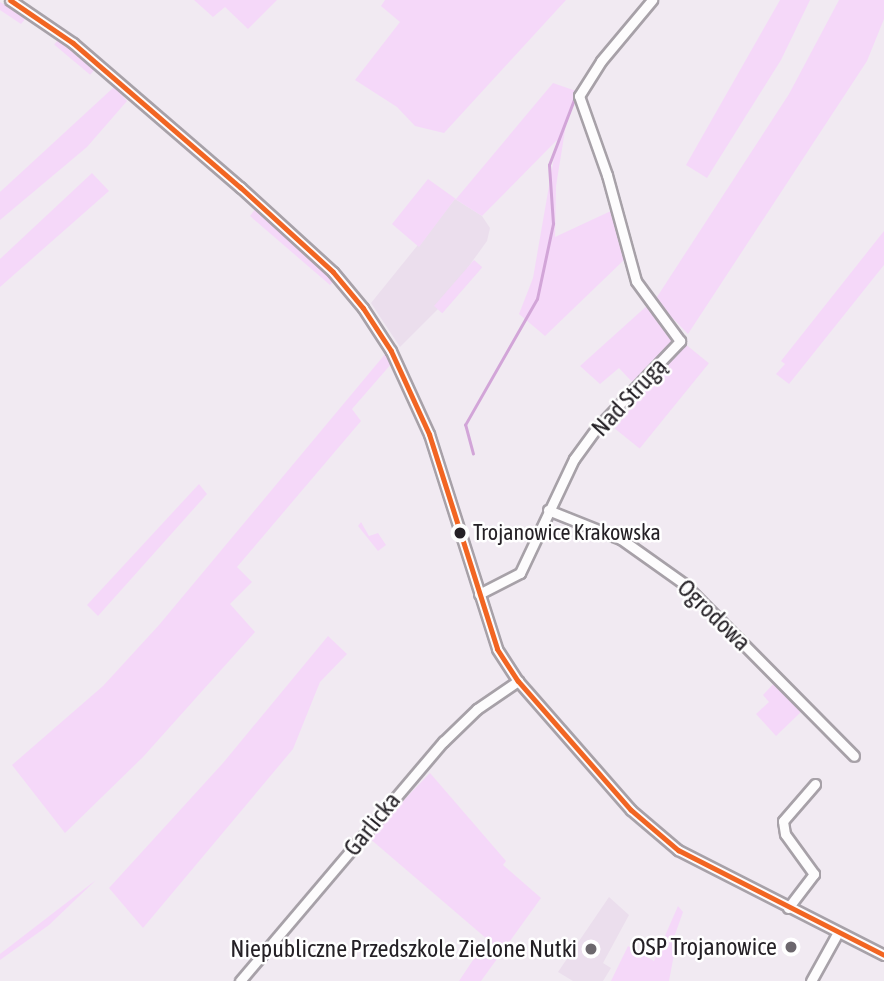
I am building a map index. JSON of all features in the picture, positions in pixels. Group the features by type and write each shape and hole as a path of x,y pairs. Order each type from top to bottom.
{"street":[{"path":"10,0 32,12 253,198 333,272 363,308 391,351 429,434 497,649 518,681 646,825 678,850 837,934 884,955"},
{"name":"Nad Strugą","path":"480,594 520,573 570,465 596,429 680,341 636,281 607,175 579,96 601,61 652,0"},
{"name":"Ogrodowa","path":"548,510 621,539 683,583 854,756"},
{"name":"Garlicka","path":"240,981 443,742 477,709 518,681"},
{"path":"788,908 814,874 785,834 783,821 815,784"},
{"path":"810,981 837,934"}],"shaded area":[{"path":"194,0 277,0 248,29 225,7 213,17"},
{"path":"385,0 566,0 444,133 415,126 397,107 355,80 400,22 381,6"},
{"path":"780,0 810,0 781,60 707,178 686,165"},
{"path":"839,0 884,0 884,19 867,61 688,334 655,300 789,94"},
{"path":"0,2 26,18 21,24 0,10"},
{"path":"58,40 94,70 90,75 54,45"},
{"path":"553,83 576,91 577,98 568,112 556,186 555,237 613,210 625,259 545,336 519,314 533,278 557,140 482,216 455,199 419,247 392,224 428,179 456,199"},
{"path":"114,87 127,101 87,147 0,220 0,192"},
{"path":"92,173 109,191 0,287 0,259"},
{"path":"455,199 482,216 490,228 487,241 438,309 400,347 371,303"},
{"path":"256,208 334,281 330,285 250,216"},
{"path":"884,231 884,265 789,384 776,374 785,364 781,361"},
{"path":"474,260 482,267 442,313 434,306"},
{"path":"650,303 675,335 674,343 635,385 619,368 600,384 580,366"},
{"path":"684,343 709,363 640,449 615,428"},
{"path":"386,353 392,363 352,409 361,421 237,567 252,582 230,604 255,632 143,757 65,833 12,765 103,686 159,625"},
{"path":"199,484 207,494 98,616 87,605"},
{"path":"361,522 369,536 378,533 386,545 378,551 358,526"},
{"path":"328,636 347,654 320,682 293,749 143,928 109,888 223,763"},
{"path":"776,681 802,711 776,736 756,714 769,702 763,695"},
{"path":"430,773 506,861 503,865 541,898 481,981 459,981 487,939 368,837"},
{"path":"96,880 49,925 0,960 0,954"},
{"name":"Niepubliczne Przedszkole Zielone Nutki","path":"609,897 629,915 603,963 611,968 603,981 573,981 558,972"},
{"path":"678,906 683,912 672,943 675,949 669,981 611,981 628,946 654,961"}],"waterway":[{"path":"473,454 465,425 537,299 553,224 549,165 575,97"}],"transit line":[{"path":"10,0 73,43 240,187 333,272 363,308 391,351 429,434 497,649 518,681 631,810 678,850 884,955"}],"place":[{"name":"Trojanowice Krakowska","path":"460,533"},
{"name":"OSP Trojanowice","path":"791,947"},
{"name":"Niepubliczne Przedszkole Zielone Nutki","path":"591,949"}]}
